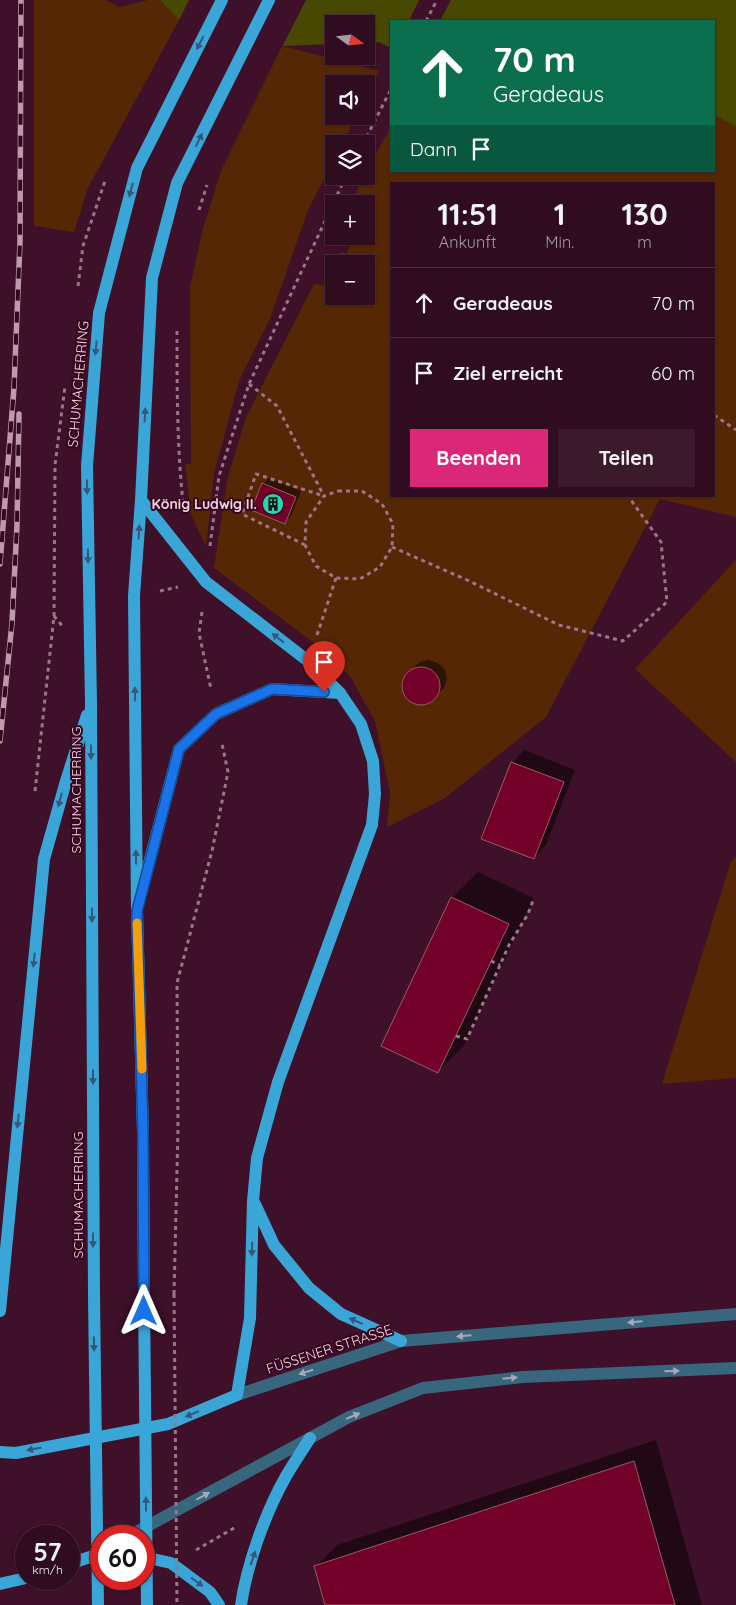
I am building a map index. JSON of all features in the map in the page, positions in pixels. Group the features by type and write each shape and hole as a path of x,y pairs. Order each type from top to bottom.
{"main road":[{"name":"SCHUMACHERRING","path":"98,1605 94,1296 91,703 87,466 99,313 137,168 222,0"},
{"path":"147,1605 143,1133 137,911 134,596 141,500 152,278 177,183 269,0"},
{"path":"141,500 206,582 308,662 340,693 361,724 373,761 375,794 372,825 278,1082 257,1158 250,1318 237,1395"},
{"path":"137,911 179,749 216,714 272,689 340,693"},
{"path":"0,1310 44,859 91,703"},
{"path":"254,1201 274,1245 308,1288 341,1314 401,1341"},
{"name":"FÜSSENER STRASSE","path":"0,1452 16,1453 168,1424 237,1395"},
{"path":"241,1605 245,1581 270,1508 310,1438"},
{"path":"155,1558 175,1561 210,1592 218,1605"},
{"path":"0,1584 15,1581"}],"street":[{"name":"FÜSSENER STRASSE","path":"237,1395 401,1341 736,1314"},
{"path":"149,1525 349,1417 423,1388 523,1377 736,1368"}],"path":[{"path":"427,20 437,0"},
{"path":"368,135 390,91"},
{"path":"197,216 208,183"},
{"path":"177,1605 174,1294 178,1130 177,983 212,851 228,772 199,633 219,476 249,384 342,185"},
{"path":"178,326 179,464 184,516"},
{"path":"249,384 277,406 324,496"},
{"path":"715,416 736,430"},
{"path":"34,795 54,616 55,465"},
{"path":"306,545 242,514 256,474 324,496"},
{"path":"338,491 362,491 382,504 393,524 392,547 380,568 360,579 336,578 316,566 306,545 306,522 324,496 338,491"},
{"path":"392,547 467,580 558,625 623,641 666,602 661,542 629,497"},
{"path":"308,662 336,578"},
{"path":"456,1036 467,1040 500,965 534,898"},
{"path":"491,961 500,965"},
{"path":"188,1554 270,1508"}],"shaded area":[{"path":"34,0 105,0 120,7 148,0 160,0 179,20 88,188 74,232 34,226"},
{"path":"160,0 736,0 736,127 715,116 715,20 390,20 390,48 379,42 375,42 375,15 325,15 325,44 282,46 179,20"},
{"path":"282,46 325,57 325,65 356,65 379,71 375,79 375,75 325,75 325,125 352,125 346,135 325,135 325,177 308,210 270,319 239,381 214,474 206,547 191,514 185,464 191,464 190,287 203,228 221,171"},
{"path":"715,116 736,127 736,517 660,499 546,717 445,798 387,827 390,793 375,721 350,676 315,644 214,568 227,480 246,417 314,284 324,285 325,283 325,305 375,305 375,255 340,255 341,252 346,254 350,245 375,245 375,195 354,195 360,185 375,185 375,156 390,128 390,172 715,172"},
{"path":"736,560 736,762 635,669"},
{"path":"736,857 736,1078 662,1084 731,861"}],"pier":[{"path":"189,0 306,0 281,49 178,22"},
{"path":"419,0 451,0 441,20 409,20"}],"building":[{"name":"König Ludwig II.","path":"262,483 296,497 285,524 251,510"},
{"path":"421,667 435,672 440,686 435,700 421,705 407,700 402,686 407,672"},
{"path":"511,762 564,782 534,859 481,839"},
{"path":"451,897 509,924 438,1073 381,1046"},
{"path":"634,1461 675,1605 325,1605 314,1566"}],"railway":[{"path":"0,564 14,388 20,242 21,0"},
{"path":"0,741 12,623 17,525 19,414"}],"slow traffic":[{"path":"137,923 142,1069"}],"place":[{"name":"König Ludwig II.","path":"273,504"}],"route":[{"path":"144,1311 143,1133 137,911 179,749 216,714 272,689 324,692"}]}
